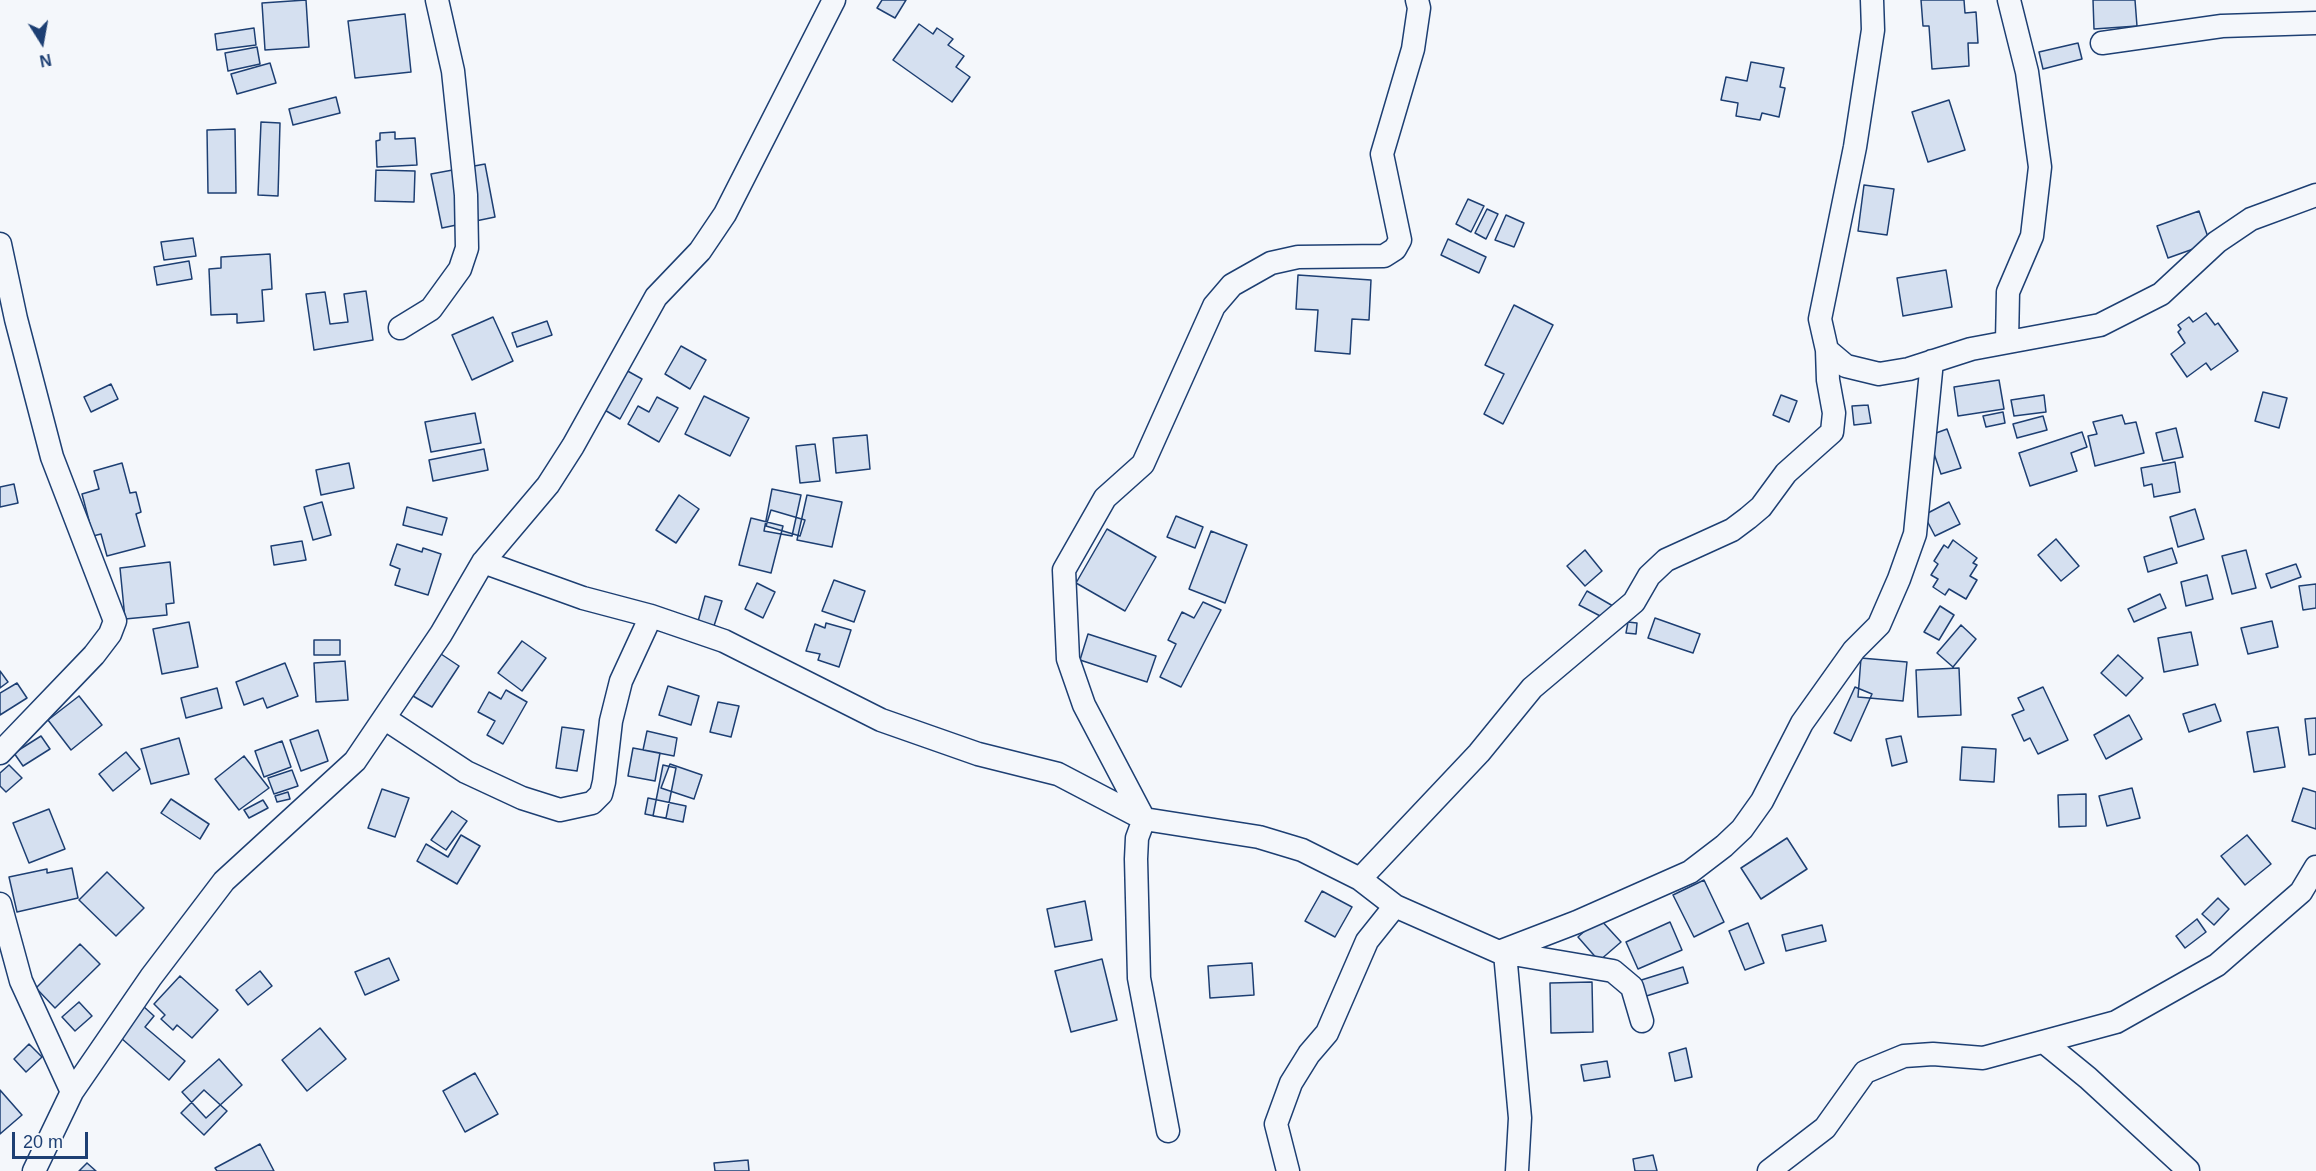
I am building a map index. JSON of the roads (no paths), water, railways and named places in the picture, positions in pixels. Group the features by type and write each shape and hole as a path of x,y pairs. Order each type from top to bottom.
{"street":[{"path":"400,328 431,309 460,269 467,248 466,195 453,71 437,0"},
{"path":"34,1171 72,1092 151,977 224,881 355,762 441,634 483,562 548,484 573,446 656,297 700,251 725,214 834,0"},
{"path":"1168,1131 1138,978 1136,859 1137,838 1144,819 1084,705 1068,659 1064,570 1105,498 1143,464 1214,306 1232,285 1270,263 1316,255 1384,256 1395,249 1400,240 1382,154 1413,49 1419,8 1417,0"},
{"path":"1360,879 1479,753 1532,688 1634,603 1649,576 1666,561 1732,530 1748,518 1761,507 1786,472 1832,432 1834,413 1828,380 1827,350 1820,319 1821,302 1855,147 1873,30 1872,0"},
{"path":"2007,342 2008,292 2032,236 2040,167 2027,72 2009,0"},
{"path":"2102,43 2222,26 2316,24"},
{"path":"1827,350 1846,366 1879,374 1910,369 2007,342 2100,325 2161,294 2217,242 2251,219 2316,195"},
{"path":"0,244 16,319 52,457 115,621 110,634 94,655 0,753"},
{"path":"1502,952 1690,872 1742,829 1762,801 1802,723 1854,650 1879,625 1899,579 1915,534 1932,362"},
{"path":"483,562 583,598 651,616 724,641 881,720 978,754 1058,774 1144,819 1259,837 1302,850 1360,879 1395,906 1502,952 1613,971 1632,987 1642,1021"},
{"path":"384,718 466,772 522,798 560,810 592,802 601,794 604,782 611,721 621,681 651,616"},
{"path":"1769,1171 1825,1128 1865,1072 1904,1056 1933,1054 1983,1058 2116,1022 2217,965 2301,892 2316,867"},
{"path":"0,904 21,981 72,1092"},
{"path":"1288,1171 1276,1124 1291,1083 1309,1054 1327,1033 1367,941 1395,906"},
{"path":"1502,952 1520,1118 1517,1171"},
{"path":"2044,1042 2088,1078 2188,1170"}]}
